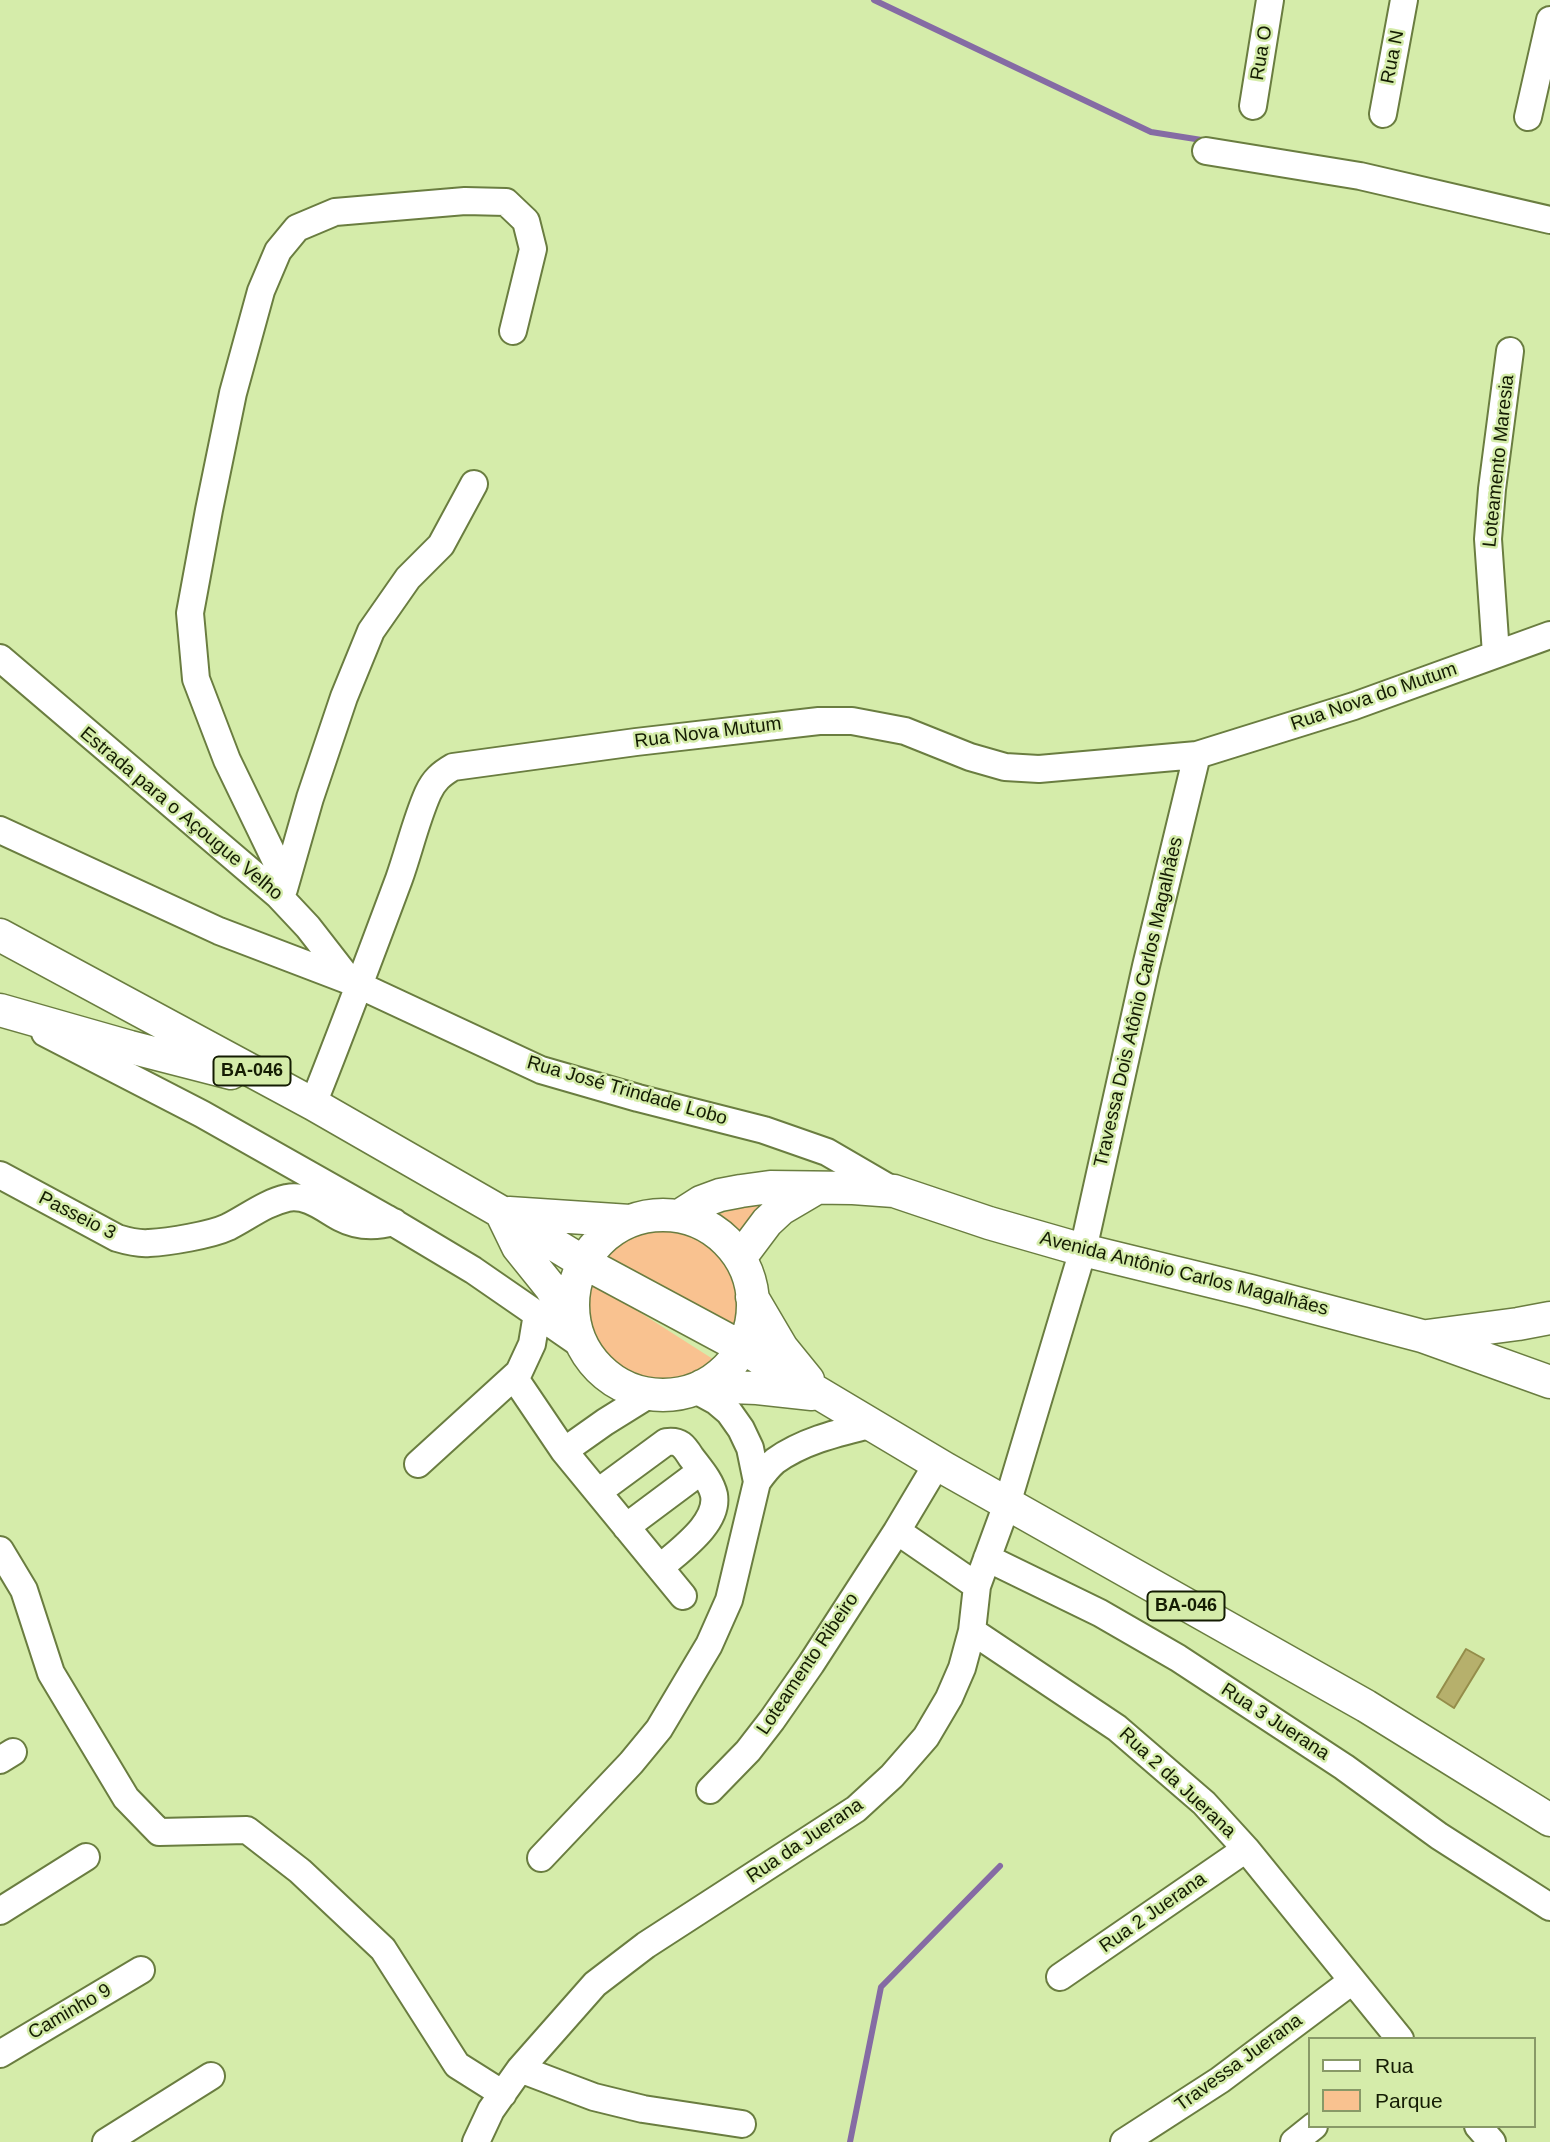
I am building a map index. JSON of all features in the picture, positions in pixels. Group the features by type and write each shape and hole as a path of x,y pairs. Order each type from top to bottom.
{"main road":[{"name":"BA-046","path":"0,935 281,1086 502,1212 583,1262 743,1348 869,1425 1366,1706 1550,1820"},
{"path":"0,1010 130,1048 281,1086"},
{"name":"Avenida Antônio Carlos Magalhães","path":"678,1216 701,1202 720,1195 771,1187 894,1191 989,1223 1083,1250 1422,1336 1550,1382"},
{"name":"Avenida Antônio Carlos Magalhães","path":"740,1258 767,1222 781,1209 815,1189"},
{"path":"579,1337 572,1306 575,1283 583,1262 603,1237 630,1221 654,1215 678,1216 703,1224 724,1238 740,1258 752,1287 752,1318 743,1348 725,1370 698,1387 677,1394 650,1394 625,1387 603,1373 586,1353 551,1288 518,1247 502,1212 630,1221"},
{"path":"752,1297 782,1348 820,1395"},
{"path":"1422,1336 1550,1318"},
{"path":"698,1387 757,1388 820,1395"}],"street":[{"name":"Rua O","path":"1253,106 1270,0"},
{"name":"Rua N","path":"1383,114 1404,0"},
{"path":"1528,117 1550,20"},
{"path":"1206,151 1360,176 1550,220"},
{"path":"283,890 227,760 196,679 190,613 233,393 261,291 278,251 297,228 335,212 465,201 506,202 526,220 533,249 513,331"},
{"name":"Loteamento Maresia","path":"1496,654 1489,539 1492,489 1510,351"},
{"path":"283,890 314,785 344,697 371,631 408,578 441,545 474,484"},
{"name":"Rua Nova do Mutum","path":"1197,755 1354,706 1550,635"},
{"name":"Estrada para o Açougue Velho","path":"0,658 283,890 308,927 355,983"},
{"name":"Rua Nova Mutum","path":"313,1104 355,983 398,881 428,793 439,775 453,766 819,720 852,721 905,731 970,757 1005,767 1039,769 1197,755"},
{"name":"Travessa Dois Atônio Carlos Magalhães","path":"1007,1504 1083,1250 1146,966 1197,755"},
{"name":"Rua José Trindade Lobo","path":"0,830 219,931 355,983 541,1070 765,1130 827,1152 894,1191"},
{"path":"0,1010 190,1108 394,1222 473,1270 537,1314 579,1337"},
{"name":"Passeio 3","path":"0,1175 117,1238 131,1242 148,1243 226,1228 262,1207 288,1198 314,1202 343,1219 363,1225 379,1226 394,1222"},
{"path":"418,1464 519,1372 532,1344 537,1314"},
{"path":"514,1377 564,1451 683,1596"},
{"path":"541,1858 631,1763 659,1729 709,1645 729,1600 757,1482 750,1448 741,1429 729,1412 698,1387"},
{"path":"564,1451 650,1394"},
{"path":"757,1482 773,1462 799,1447 832,1434 869,1425"},
{"path":"598,1492 666,1442 675,1441 682,1444 709,1481 714,1499 708,1519 699,1532 660,1568"},
{"path":"937,1464 897,1531 977,1586"},
{"path":"626,1527 701,1471"},
{"name":"Rua da Juerana","path":"476,2142 491,2110 520,2069 595,1984 646,1945 856,1809 926,1737 949,1698 962,1668 972,1631 977,1586 1007,1504"},
{"name":"Loteamento Ribeiro","path":"710,1790 748,1751 772,1720 897,1531"},
{"path":"0,1550 24,1590 51,1673 126,1798 159,1832 247,1830 300,1871 383,1949 457,2065 503,2094"},
{"name":"Rua 3 Juerana","path":"987,1558 1100,1613 1178,1658 1345,1767 1439,1836 1550,1907"},
{"name":"Rua 2 da Juerana","path":"972,1631 1117,1728 1203,1803 1246,1849 1398,2037"},
{"name":"Rua 2 Juerana","path":"1060,1977 1246,1849"},
{"path":"0,1911 86,1857"},
{"name":"Caminho 9","path":"0,2054 141,1970"},
{"name":"Travessa Juerana","path":"1124,2142 1220,2080 1352,1981"},
{"path":"520,2069 594,2097 643,2109 742,2124"},
{"path":"106,2142 211,2076"},
{"path":"1294,2142 1312,2128"},
{"path":"1480,2128 1492,2142"}],"green space":[{"path":"775,1198 741,1240 711,1216"},
{"path":"662,1226 698,1237 724,1259 733,1274 738,1291 739,1309 735,1328 601,1256 628,1234"},
{"path":"589,1280 716,1361 693,1377 666,1383 644,1381 625,1373 609,1360 596,1344 588,1324 586,1303"}],"building":[{"path":"1466,1649 1484,1659 1454,1708 1437,1697"}],"waterway":[{"path":"874,0 1151,132 1208,141"},
{"path":"850,2142 881,1987 1000,1866"}]}
